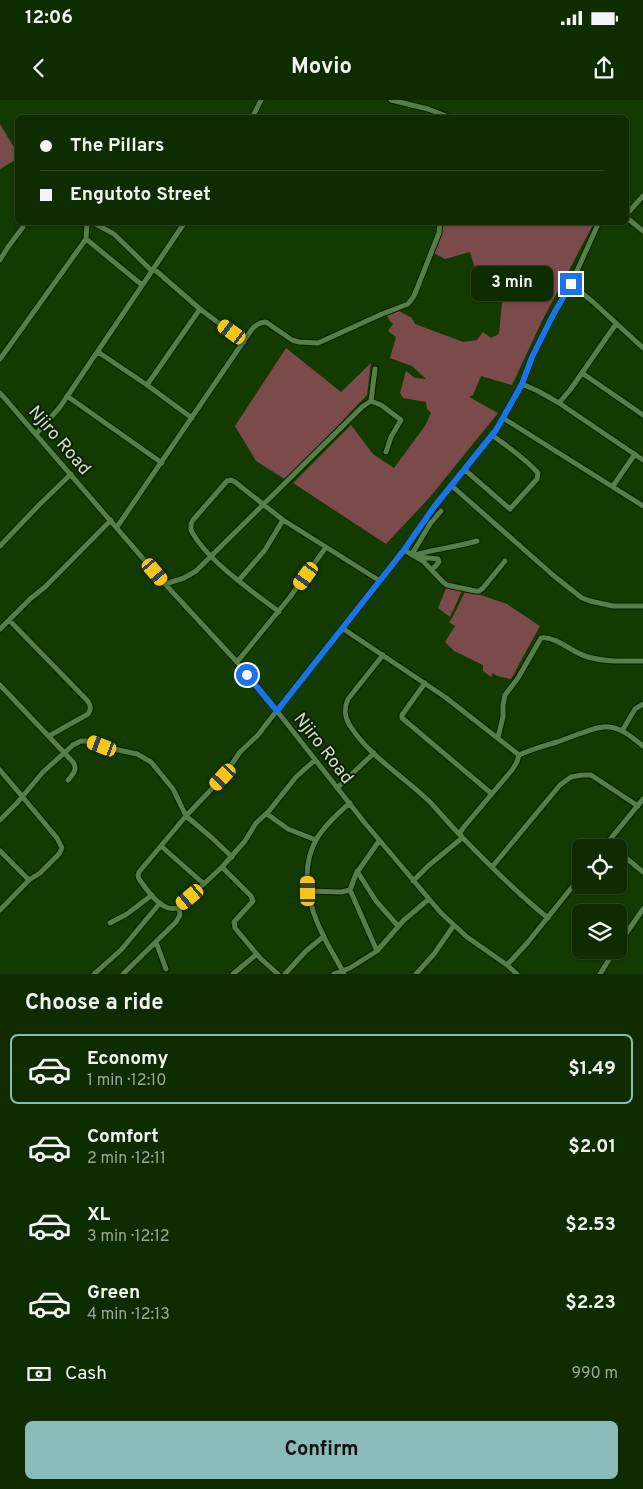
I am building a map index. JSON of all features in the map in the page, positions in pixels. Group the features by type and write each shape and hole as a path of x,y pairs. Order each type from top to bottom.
{"street":[{"path":"254,115 261,100"},
{"path":"391,100 428,109 443,115"},
{"path":"629,212 643,196"},
{"path":"629,219 643,231"},
{"path":"0,360 86,239 88,225"},
{"path":"93,225 114,234 153,270 244,342"},
{"path":"36,434 60,407 184,225"},
{"path":"117,527 256,325 266,322 292,340 318,343 408,304 414,296 439,232 440,225"},
{"path":"315,760 296,777 267,814 256,823 245,841 222,867 179,907 172,909 165,907 142,884 138,875 186,816 223,777 240,752 258,735 492,435 522,384 532,357 571,284 598,225"},
{"path":"0,260 22,228"},
{"path":"86,239 142,285"},
{"path":"571,284 643,348"},
{"path":"147,384 200,308"},
{"path":"559,403 616,324"},
{"path":"98,352 147,384 192,418"},
{"path":"165,584 189,576 362,407 371,401 376,369"},
{"path":"582,373 643,415"},
{"path":"522,384 559,403 643,460"},
{"name":"Njiro Road","path":"0,393 165,584 236,662 379,840 429,899 478,946 517,974"},
{"path":"67,396 162,463"},
{"path":"371,401 381,405 401,420 391,437 386,452"},
{"path":"503,418 643,506"},
{"path":"465,470 510,508 537,479 538,473 536,470 492,435"},
{"path":"613,486 635,454"},
{"path":"0,546 2,539 71,474"},
{"path":"279,612 211,556 192,532 190,527 193,520 223,483 231,480 284,520 380,581"},
{"path":"452,486 554,576 582,598 613,606 643,606"},
{"path":"414,555 430,524 441,511"},
{"path":"0,629 30,599 46,587 111,520"},
{"path":"239,580 265,550 284,520"},
{"path":"414,555 430,550 457,547 477,541"},
{"path":"236,662 279,612 324,550"},
{"path":"404,550 414,555 447,585 478,591 483,588 505,561"},
{"path":"414,555 438,559 439,562 432,570"},
{"path":"9,620 81,694 91,707 88,714 49,736"},
{"path":"342,628 425,683 498,737 519,755"},
{"path":"498,737 503,717 505,695 518,678 540,638 553,640 586,657 643,661"},
{"path":"383,655 348,699 345,715 350,725 374,754 430,802 462,838 525,899 548,918"},
{"path":"425,683 402,714 402,718 492,794"},
{"path":"0,685 73,762 76,768 68,780"},
{"path":"622,731 635,709 643,704"},
{"path":"519,755 603,726 622,731 643,746"},
{"path":"0,820 43,772 75,743 92,742 142,756 158,769 173,789 186,816 232,856"},
{"path":"337,788 374,754"},
{"path":"462,838 460,833 463,828 512,770 519,755"},
{"path":"0,770 57,838 62,847 62,850 50,863 29,880 0,910"},
{"path":"492,867 551,793 571,777 591,775 638,806"},
{"path":"610,839 643,799"},
{"path":"343,972 314,914 308,891 308,869 316,840 329,823 350,803"},
{"path":"267,814 288,829 316,840"},
{"path":"413,881 462,838"},
{"path":"376,951 350,890 357,871 379,840"},
{"path":"161,846 204,884"},
{"path":"0,851 29,880"},
{"path":"627,859 643,872"},
{"path":"222,867 253,901 233,923 235,928 257,954 278,974"},
{"path":"357,871 376,901 398,926"},
{"path":"507,965 572,887"},
{"path":"308,891 341,892 350,890"},
{"path":"110,923 127,914 152,895"},
{"path":"334,974 347,970 376,951 398,926 429,899"},
{"path":"94,974 121,950 160,903"},
{"path":"123,974 179,918 179,907"},
{"path":"627,932 643,909"},
{"path":"416,974 434,954 454,925"},
{"path":"285,974 306,951 324,937"},
{"path":"156,942 166,969"},
{"path":"233,974 257,954"},
{"path":"600,974 609,959"}],"shaded area":[{"path":"0,124 15,149 15,160 0,169"},
{"path":"440,225 593,225 542,321 512,385 481,376 473,395 469,397 498,413 430,497 386,544 293,483 351,425 373,454 394,468 425,426 431,413 427,409 426,402 403,398 400,393 406,371 415,378 426,379 412,366 390,358 396,337 388,331 393,324 387,315 397,310 412,318 415,324 463,342 477,340 483,332 491,338 499,334 504,281 475,268 470,252 445,259 432,252"},
{"path":"286,348 341,392 371,363 367,395 286,480 256,461 235,426"},
{"path":"447,586 463,589 450,617 438,608"},
{"path":"466,590 507,604 540,626 511,679 497,676 493,673 491,677 483,671 483,665 454,651 445,642 455,626 449,622"}],"route":[{"path":"247,675 277,711 404,550 434,507 496,430 522,384 532,357 571,284"}]}
